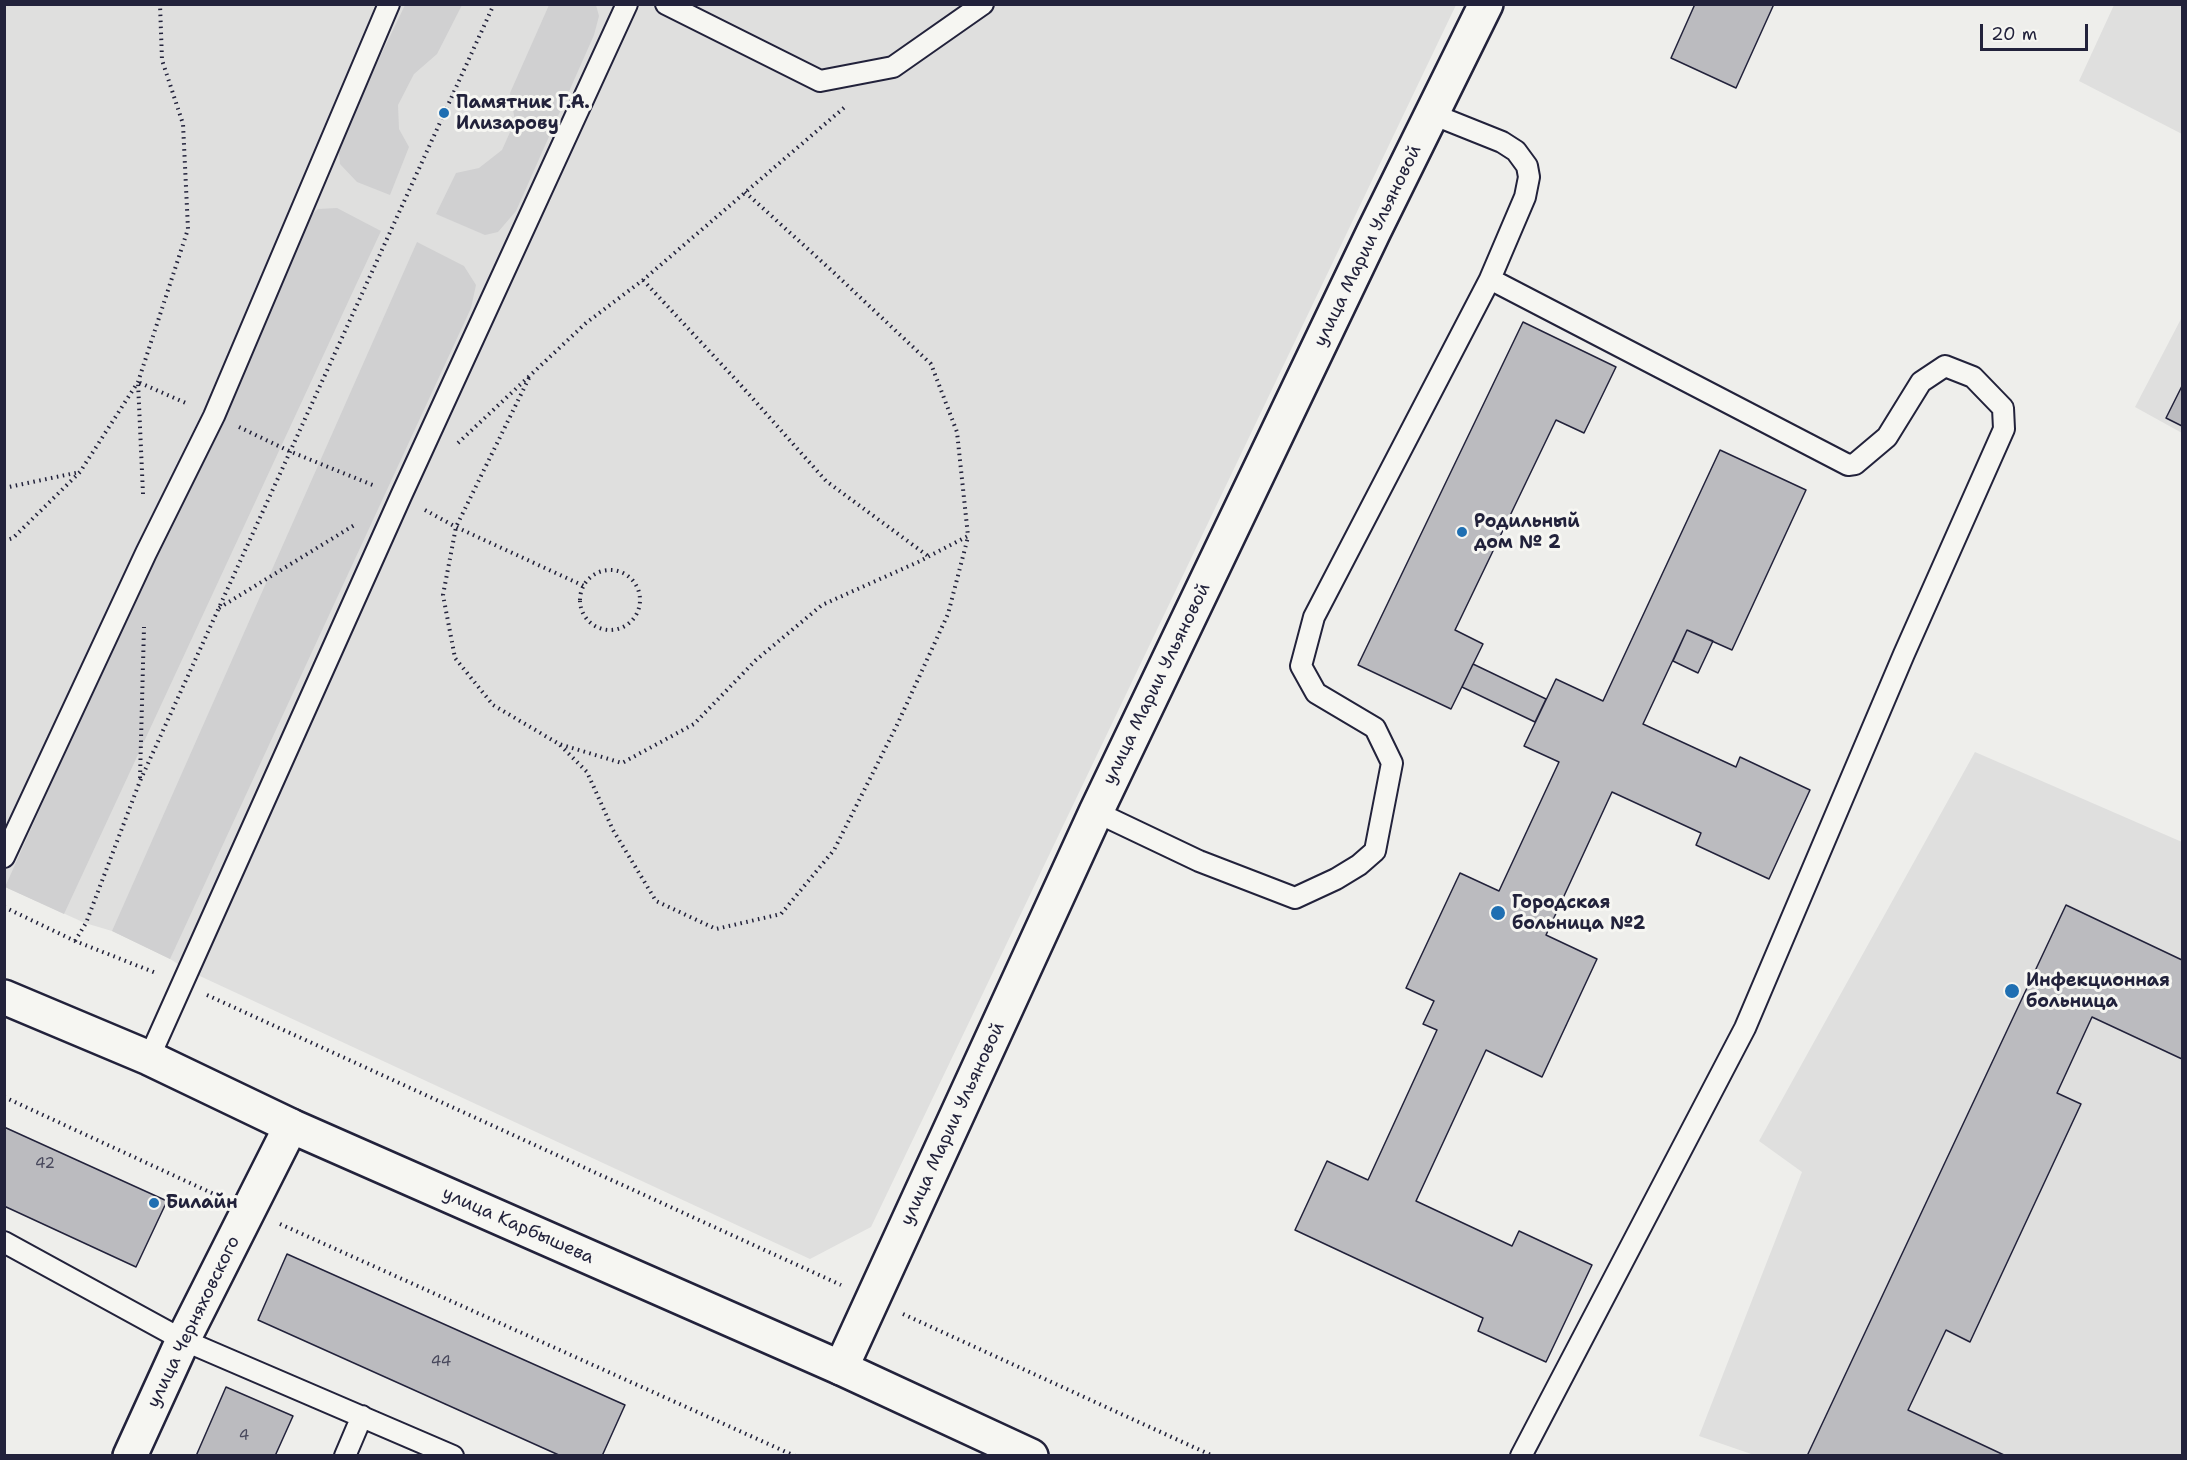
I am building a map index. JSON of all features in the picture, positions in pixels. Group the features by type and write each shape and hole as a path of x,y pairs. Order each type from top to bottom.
{"street":[{"name":"улица Марии Ульяновой","path":"841,1368 1096,812 1374,231 1486,4"},
{"name":"улица Карбышева","path":"4,997 148,1058 291,1126 841,1368 1031,1455"},
{"name":"улица Черняховского","path":"130,1455 183,1340 291,1126"}],"lane":[{"path":"4,857 146,553 214,416 389,4"},
{"path":"148,1058 401,496 627,4"},
{"path":"672,6 820,81 893,67 983,4"},
{"path":"1096,812 1199,861 1295,898 1336,879 1359,865 1374,851 1392,764 1375,728 1316,693 1301,666 1314,617 1490,279 1525,197 1529,177 1527,166 1516,151 1502,142 1432,114"},
{"path":"1490,279 1848,465 1855,464 1887,437 1921,382 1945,366 1973,377 2003,408 2004,429 1904,654 1745,1028 1521,1455"},
{"path":"4,1242 183,1340 453,1455"},
{"path":"345,1455 362,1416"}],"path":[{"path":"4,541 13,538 80,472 138,382 188,229 183,124 162,60 160,4"},
{"path":"75,941 86,923 140,781 494,4"},
{"path":"452,449 586,323 643,280 849,104"},
{"path":"559,744 587,772 613,830 656,901 716,929 781,914 834,850 897,725 948,614 968,536 957,432 931,364 831,269 745,192"},
{"path":"643,280 826,481 928,556"},
{"path":"529,378 456,527 443,595 455,658 493,705 559,744 622,763 694,724 756,660 822,605 968,536"},
{"path":"138,382 289,451 401,496 456,527 584,586"},
{"path":"4,488 80,472"},
{"path":"219,608 401,496"},
{"path":"602,570 618,570 632,578 640,592 640,608 632,622 618,630 602,630 588,622 580,608 580,592 584,586 588,578 602,570"},
{"path":"4,907 75,941 183,984 1213,1455"},
{"path":"4,1097 249,1210 795,1455"}],"shaded area":[{"path":"5,5 1456,5 871,1227 810,1259 189,971 170,959 112,931 85,923 5,887"},
{"path":"405,5 462,5 437,54 414,74 398,105 399,129 409,147 390,195 357,182 340,164 338,144"},
{"path":"549,5 596,5 599,16 594,35 516,211 498,232 485,235 436,214 456,173 479,168 502,150 515,121 510,93"},
{"path":"2114,5 2182,5 2182,134 2079,81"},
{"path":"337,208 381,231 64,914 5,887 303,223 318,209"},
{"path":"417,242 464,266 476,285 471,308 170,959 112,931"},
{"path":"2182,317 2182,433 2135,407"},
{"name":"Инфекционная больница","path":"1975,752 2182,842 2182,1455 1757,1456 1699,1436 1802,1172 1759,1141"}],"building":[{"path":"1695,4 1774,4 1736,88 1671,58"},
{"name":"Родильный дом № 2","path":"1523,322 1616,367 1584,433 1556,420 1455,630 1483,644 1451,709 1358,665"},
{"path":"2182,386 2182,426 2166,418"},
{"name":"Городская больница №2","path":"1720,450 1806,490 1732,650 1687,630 1643,724 1736,767 1740,757 1810,790 1769,879 1696,845 1701,833 1612,792 1546,935 1597,959 1542,1077 1486,1050 1416,1201 1512,1246 1519,1231 1592,1265 1546,1362 1478,1331 1483,1318 1295,1230 1327,1161 1368,1180 1437,1030 1423,1024 1434,1001 1406,988 1460,873 1499,891 1559,762 1524,746 1556,679 1603,701"},
{"path":"1687,630 1713,641 1698,673 1673,661"},
{"path":"1473,664 1546,699 1535,722 1462,687"},
{"path":"2066,905 2182,960 2182,1059 2092,1017 2057,1093 2081,1104 1970,1342 1946,1330 1908,1410 2004,1455 1807,1456"},
{"path":"4,1127 167,1201 136,1267 4,1206"},
{"path":"287,1254 625,1405 602,1456 561,1456 258,1320"},
{"path":"226,1387 293,1416 275,1456 196,1456"}],"place":[{"name":"Памятник Г.А. Илизарову","path":"444,113"},
{"name":"Родильный дом № 2","path":"1462,532"},
{"name":"Городская больница №2","path":"1498,913"},
{"name":"Инфекционная больница","path":"2012,991"},
{"name":"Билайн","path":"154,1203"}]}
